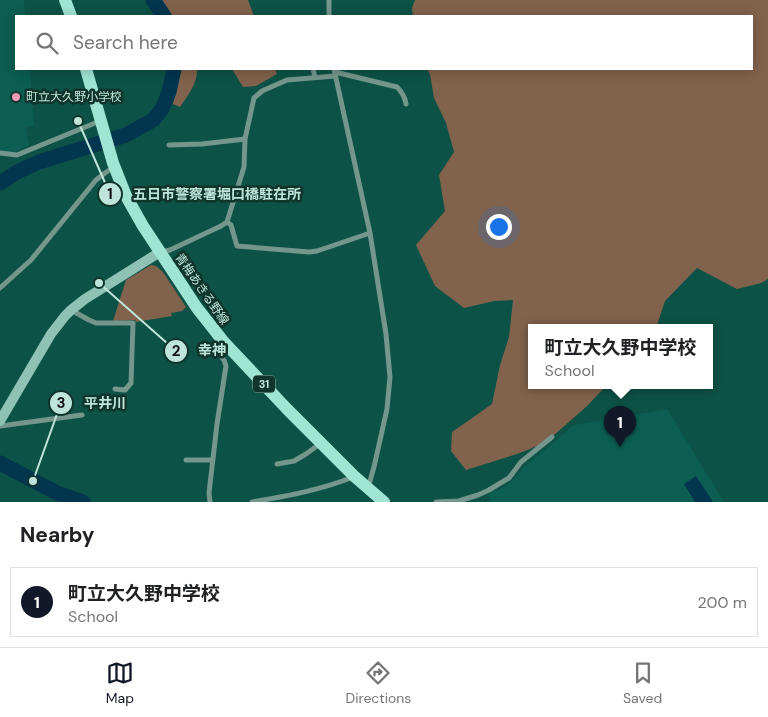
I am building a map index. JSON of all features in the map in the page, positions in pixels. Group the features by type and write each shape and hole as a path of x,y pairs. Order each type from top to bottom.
{"main road":[{"path":"65,0 70,15"},
{"name":"青梅あきる野線","path":"86,70 113,165 126,196 197,308 223,342 366,488 384,502"},
{"path":"0,421 52,334 71,310 85,299 160,252"}],"street":[{"path":"329,0 329,15"},
{"path":"313,70 315,77"},
{"path":"335,72 370,233 386,334 390,376 387,408 374,467 366,488"},
{"path":"160,252 170,250 227,222 244,167 245,139 254,98 262,91 287,80 315,77 335,72 397,87 405,98 406,104"},
{"path":"0,154 18,155 101,123"},
{"path":"169,145 202,144 245,139"},
{"path":"0,288 31,260 96,180 113,165"},
{"path":"227,222 231,225 237,246 300,251 318,251 370,233"},
{"path":"71,310 96,323 133,323 132,383 125,390 115,389"},
{"path":"210,502 209,493 217,424 226,366 226,363 219,354 223,342"},
{"path":"0,426 82,415"},
{"path":"436,502 459,501 489,490 509,478 521,462 552,437"},
{"path":"277,464 294,461 321,443"},
{"path":"186,460 213,460"},
{"path":"252,502 328,486 354,476"}],"shaded area":[{"name":"町立大久野小学校","path":"0,0 24,0 25,15 15,15 15,70 30,70 34,126 26,127 29,145 13,153 0,151"},
{"path":"156,0 248,0 254,15 164,15"},
{"path":"415,0 768,0 768,279 761,283 737,289 697,268 665,301 657,324 528,324 528,389 603,389 586,407 545,443 466,470 451,451 452,432 492,404 500,365 509,337 513,300 494,301 464,308 435,286 416,245 445,211 439,175 454,152 446,123 434,98 428,70 753,70 753,15 413,15 412,8"},
{"path":"178,70 197,70 194,84 180,107 173,104"},
{"path":"233,70 275,70 277,74 256,86 243,87"},
{"path":"151,265 156,266 163,272 186,307 182,311 171,313 172,316 136,322 135,320 113,321 126,280"},
{"path":"667,409 724,502 490,502 489,494 508,485 523,468 574,425 599,421 607,417 621,417"},
{"path":"696,476 713,502 695,502 684,484"}],"waterway":[{"path":"153,0 163,15"},
{"path":"0,183 19,171 39,162 126,135 153,120 162,109 169,92 174,70"},
{"path":"0,463 57,493 83,502"}],"place":[{"name":"町立大久野小学校","path":"16,97"},
{"name":"五日市警察署堀口橋駐在所","path":"78,121"},
{"name":"幸神","path":"99,283"},
{"name":"町立大久野中学校","path":"620,447"},
{"name":"平井川","path":"33,481"}]}
